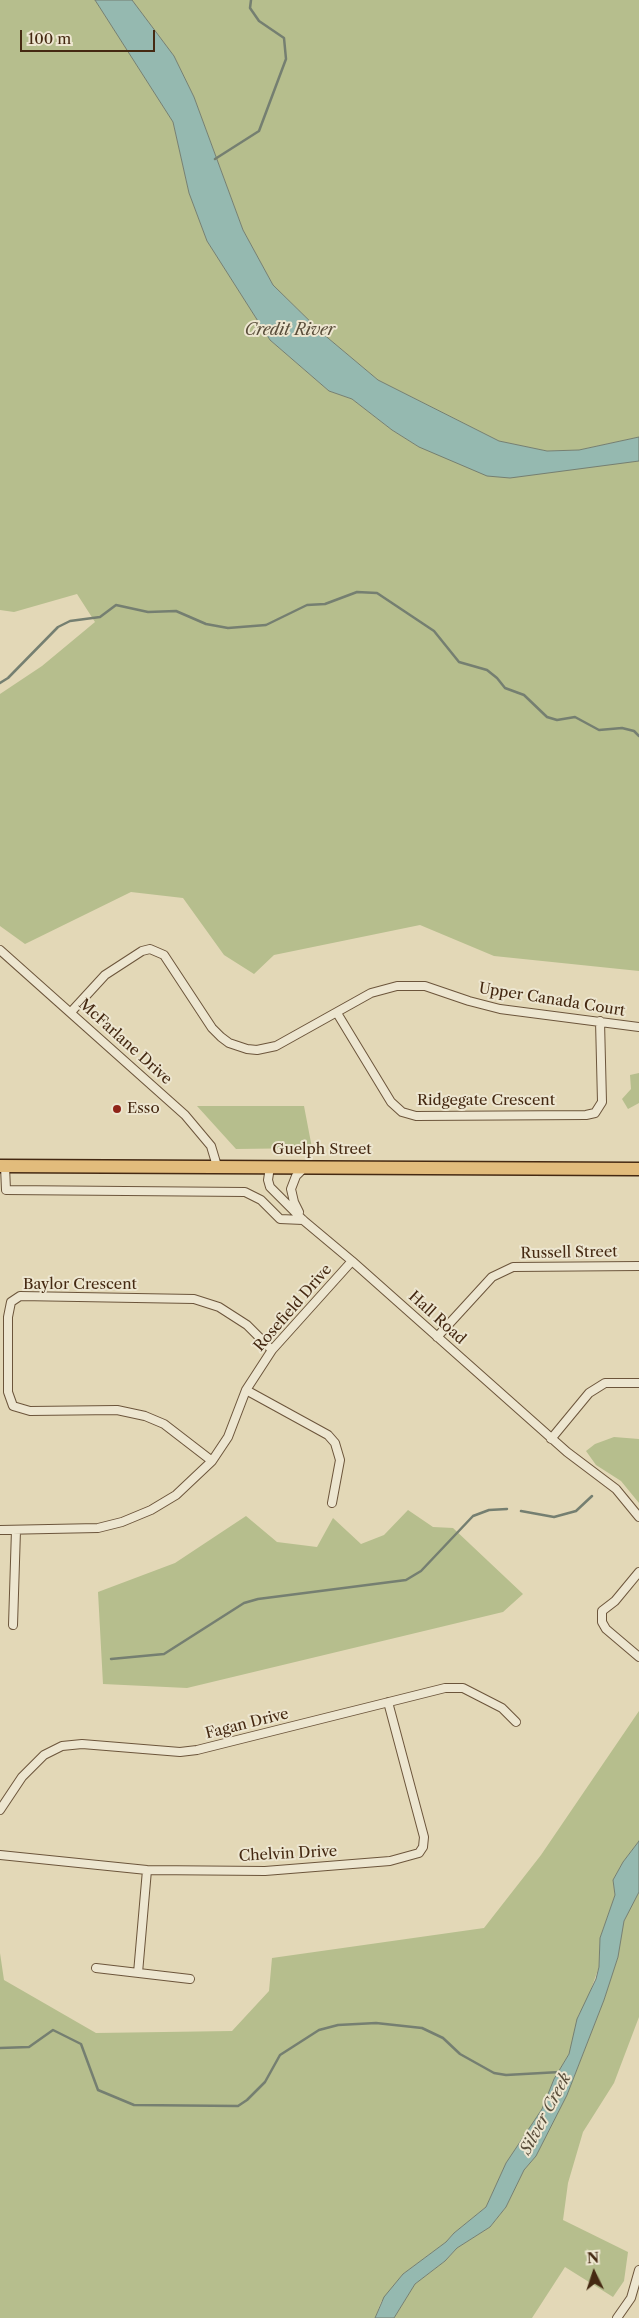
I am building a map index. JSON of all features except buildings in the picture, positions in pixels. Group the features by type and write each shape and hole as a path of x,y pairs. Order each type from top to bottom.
{"main road":[{"name":"Guelph Street","path":"3,1166 639,1169"}],"street":[{"name":"Upper Canada Court","path":"72,1012 105,975 142,951 150,949 164,954 212,1028 221,1037 238,1047 257,1050 276,1046 378,990 397,986 425,986 500,1009 639,1027"},
{"name":"McFarlane Drive","path":"0,950 72,1012 185,1115 211,1146 217,1166"},
{"name":"Ridgegate Crescent","path":"337,1013 391,1102 402,1112 416,1116 589,1115 595,1113 602,1102 600,1021"},
{"name":"Guelph Street","path":"3,1166 6,1190 245,1192 261,1200 280,1219 303,1220"},
{"path":"303,1220 294,1202 291,1188 296,1176 306,1166"},
{"name":"Hall Road","path":"270,1167 268,1180 270,1187 303,1220 352,1261 551,1438 616,1489 639,1516"},
{"name":"Rosefield Drive","path":"0,1530 98,1528 122,1522 152,1510 176,1495 212,1461 228,1437 246,1390 272,1350 352,1261"},
{"name":"Russell Street","path":"437,1337 492,1277 513,1267 639,1266"},
{"name":"Baylor Crescent","path":"212,1461 164,1424 145,1416 118,1410 30,1411 13,1406 8,1392 8,1317 11,1302 20,1296 194,1300 219,1307 247,1325 272,1350"},
{"path":"551,1438 590,1393 605,1383 639,1383"},
{"path":"246,1390 328,1435 336,1443 340,1460 332,1502"},
{"path":"13,1625 16,1530"},
{"path":"639,1572 615,1601 602,1611 602,1622 606,1629 639,1657"},
{"name":"Fagan Drive","path":"0,1810 22,1777 44,1755 62,1746 82,1744 180,1752 197,1750 445,1688 463,1688 502,1708 516,1722"},
{"name":"Chelvin Drive","path":"0,1855 147,1870 265,1871 390,1861 419,1853 423,1847 424,1836 388,1702"},
{"path":"138,1973 147,1870"},
{"path":"96,1968 190,1979"},
{"path":"617,2318 631,2298 639,2270"}],"green space":[{"path":"0,0 95,0 173,122 189,193 207,241 270,340 329,391 352,399 392,430 419,447 621,462 639,461 639,971 494,956 420,925 274,955 254,974 224,955 183,898 131,892 25,944 0,926 0,694 42,666 95,622 77,594 14,612 0,610"},
{"path":"132,0 639,0 639,437 579,450 546,451 499,441 378,380 322,333 273,285 243,230 194,97 174,56"},
{"path":"639,1073 639,1103 628,1109 622,1099 631,1089 630,1075"},
{"path":"197,1106 304,1106 312,1148 236,1149"},
{"path":"614,1437 639,1439 639,1503 621,1481 596,1465 586,1451 595,1444"},
{"path":"408,1510 433,1527 453,1528 523,1594 503,1612 187,1688 103,1684 98,1592 175,1563 246,1516 277,1542 317,1547 333,1518 361,1544 384,1535"},
{"path":"639,1711 639,1841 623,1862 613,1880 615,1895 600,1938 599,1967 586,2003 579,2014 569,2054 554,2079 542,2109 506,2163 486,2207 454,2233 446,2242 403,2274 381,2302 375,2318 0,2318 0,1953 4,1980 96,2033 232,2031 269,1991 272,1958 484,1928 541,1855"},
{"path":"639,1892 639,2017 614,2083 583,2132 568,2183 563,2220 628,2252 624,2281 613,2297 565,2267 532,2318 394,2318 415,2284 445,2261 457,2248 490,2227 506,2207 524,2170 536,2156 567,2095 604,2000 618,1957 624,1921"}],"water":[{"name":"Credit River","path":"95,0 132,0 174,56 194,97 243,230 273,285 322,333 378,380 499,441 547,451 579,450 639,437 639,461 510,478 487,476 419,447 392,430 352,399 329,391 270,340 207,241 189,193 173,122"},
{"name":"Silver Creek","path":"639,1841 639,1892 624,1921 618,1957 604,2000 567,2095 536,2156 524,2170 506,2207 490,2227 457,2248 445,2261 415,2284 394,2318 375,2318 384,2297 403,2274 446,2242 454,2233 486,2207 506,2163 542,2109 554,2079 569,2054 577,2019 596,1979 599,1967 600,1938 615,1895 613,1880 623,1862"}],"waterway":[{"path":"215,159 259,131 286,59 284,38 259,21 250,8 251,0"},
{"path":"0,683 8,678 58,627 70,621 100,617 116,605 148,612 176,611 206,624 228,628 266,625 307,605 325,604 357,592 377,593 434,631 459,662 487,670 505,688 524,695 547,717 557,720 575,717 599,730 622,728 634,731 639,736"},
{"path":"521,1511 554,1517 576,1511 592,1496"},
{"path":"111,1659 164,1654 244,1603 258,1599 406,1580 421,1571 473,1516 489,1510 507,1509"},
{"name":"Silver Creek","path":"0,2048 29,2047 53,2030 81,2044 98,2090 134,2105 238,2106 265,2082 280,2055 319,2030 338,2025 376,2023 422,2028 443,2038 460,2054 494,2073 506,2075 560,2072"}],"place":[{"name":"Esso","path":"117,1109"}]}
